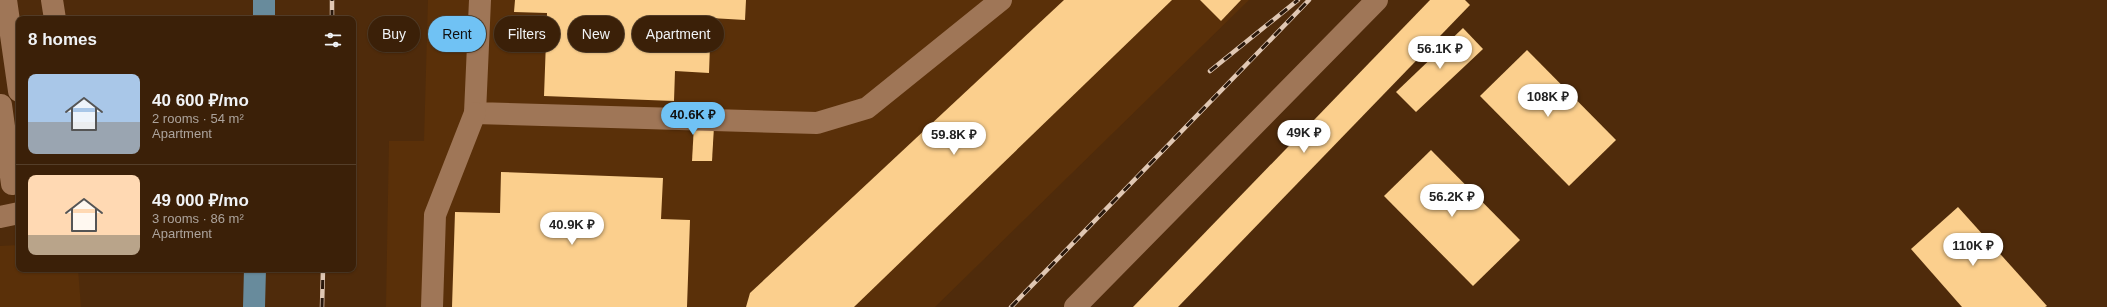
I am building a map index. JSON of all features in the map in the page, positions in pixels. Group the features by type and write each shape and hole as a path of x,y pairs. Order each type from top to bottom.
{"main road":[{"path":"264,0 264,16"},
{"path":"254,307 255,272"}],"street":[{"path":"6,0 16,70"},
{"path":"52,0 55,16"},
{"path":"432,307 435,216 475,113 480,0"},
{"path":"475,113 817,123 867,108 1001,0"},
{"path":"1075,307 1377,0"},
{"path":"7,104 12,184"},
{"path":"0,217 16,214"}],"shaded area":[{"path":"428,0 1249,0 935,307 386,307 389,141 424,141"},
{"path":"16,245 16,272 78,272 81,307 0,307 0,246"}],"building":[{"path":"515,0 746,0 745,20 724,19 724,16 632,16 632,52 710,52 709,73 675,71 674,101 544,96 546,52 560,52 560,16 547,16 547,13 514,12"},
{"path":"1064,0 1172,0 854,307 746,307 750,293"},
{"path":"1200,0 1241,0 1221,21"},
{"path":"1430,0 1465,0 1470,5 1178,307 1133,307"},
{"path":"1463,28 1483,49 1416,112 1396,92"},
{"path":"1527,50 1616,140 1569,186 1480,96"},
{"path":"694,125 714,126 712,161 692,161"},
{"path":"1431,150 1520,240 1473,286 1384,196"},
{"path":"501,172 663,178 661,219 690,220 687,307 452,307 455,212 500,213"},
{"path":"1958,207 2047,306 1962,307 1911,249"}],"railway":[{"path":"332,0 332,16"},
{"path":"1210,71 1298,0"},
{"path":"1011,307 1309,0"},
{"path":"322,307 323,272"}]}
